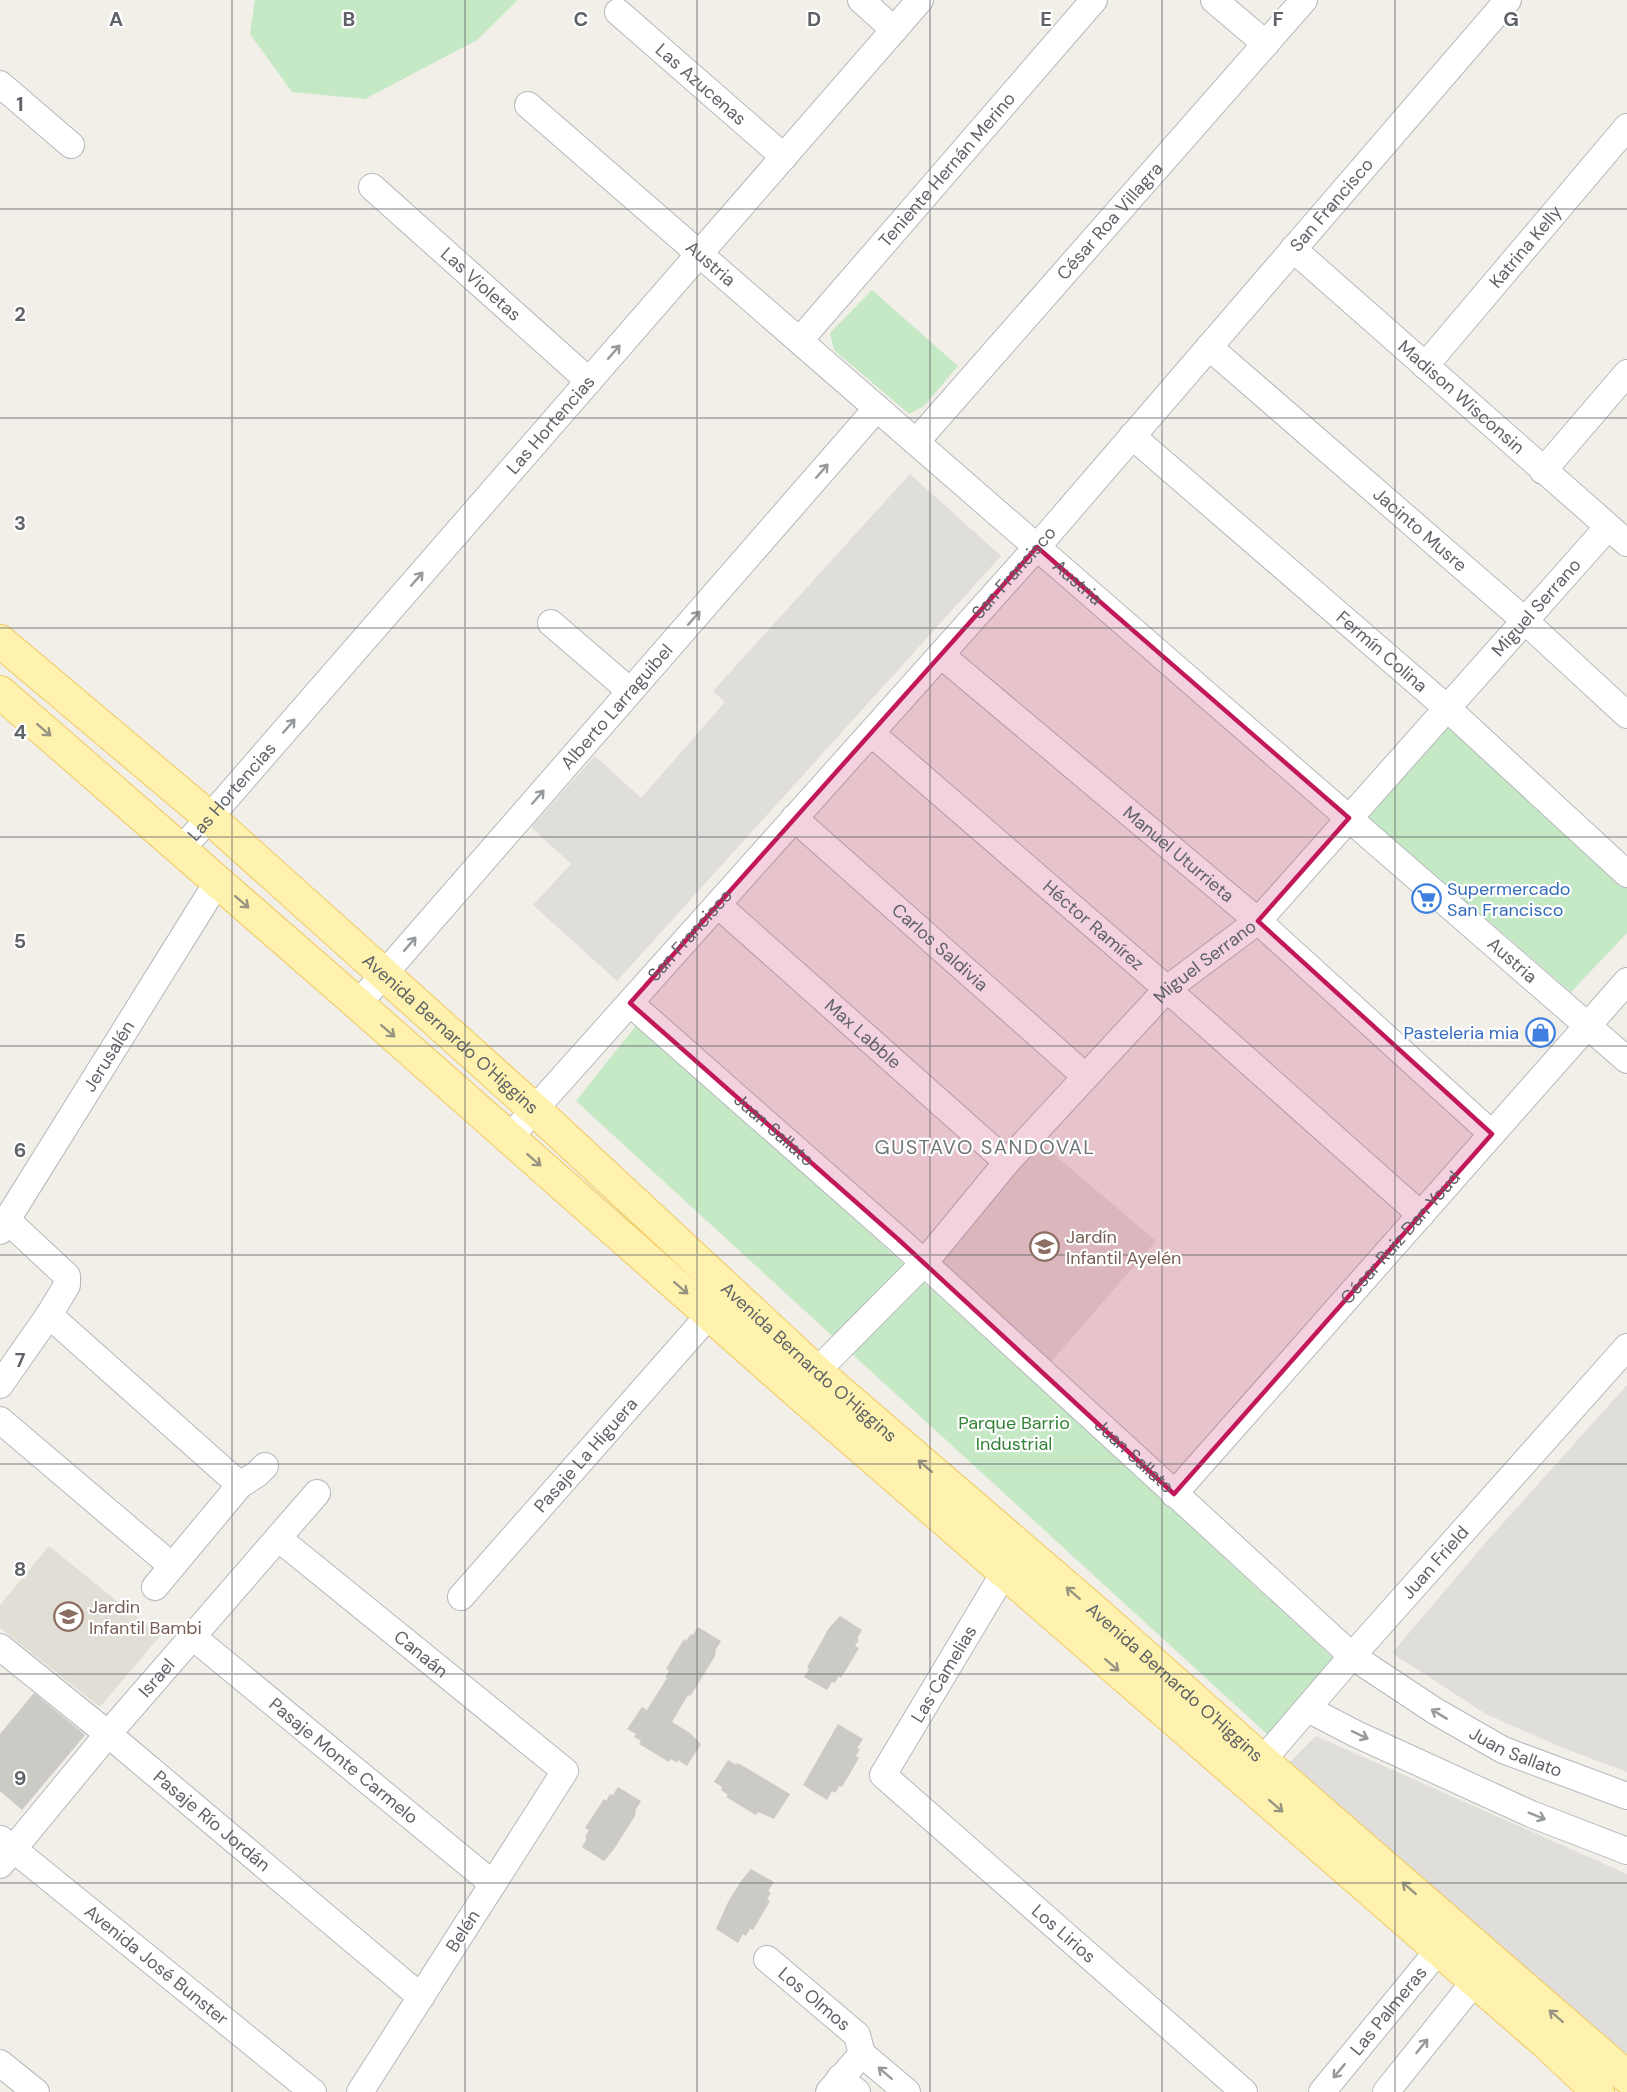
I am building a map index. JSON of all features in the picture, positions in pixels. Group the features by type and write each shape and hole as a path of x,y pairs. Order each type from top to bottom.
{"main road":[{"name":"Avenida Bernardo O'Higgins","path":"0,641 210,818 534,1110 806,1382 1004,1573 1254,1770 1483,1970 1627,2077"},
{"name":"Avenida Bernardo O'Higgins","path":"0,692 182,849 710,1314 806,1382 1090,1607 1254,1770"},
{"name":"Avenida Bernardo O'Higgins","path":"1483,1970 1546,2043 1598,2092"}],"street":[{"path":"861,0 894,30"},
{"name":"Las Hortencias","path":"182,849 920,0"},
{"name":"Teniente Hernán Merino","path":"800,340 1094,0"},
{"path":"1215,0 1266,44"},
{"name":"César Roa Villagra","path":"916,442 1304,0"},
{"name":"San Francisco","path":"510,1138 1037,547 1508,0"},
{"name":"Las Azucenas","path":"618,12 784,157"},
{"path":"0,84 71,145"},
{"name":"Austria","path":"528,105 1627,1060"},
{"name":"Katrina Kelly","path":"1425,366 1627,127"},
{"name":"Las Violetas","path":"372,187 589,381"},
{"name":"Madison Wisconsin","path":"1293,249 1618,535"},
{"name":"Jacinto Musre","path":"1209,348 1524,620 1627,715"},
{"path":"1543,471 1627,373"},
{"name":"Alberto Larraguibel","path":"358,1004 878,408"},
{"name":"Fermín Colina","path":"1132,436 1447,708 1627,874"},
{"name":"Miguel Serrano","path":"806,1382 924,1263 1007,1162 1084,1076 1167,989 1258,921 1524,620 1618,535"},
{"path":"551,623 630,691"},
{"name":"Manuel Uturrieta","path":"941,655 1258,921 1492,1134"},
{"name":"Héctor Ramírez","path":"871,733 1167,989 1421,1215"},
{"name":"Carlos Saldivia","path":"794,818 1084,1076"},
{"name":"Jerusalén","path":"4,1226 218,881"},
{"name":"Max Labble","path":"718,904 1007,1162"},
{"name":"César Ruiz Dan Youd","path":"1174,1494 1627,981"},
{"name":"Juan Sallato","path":"630,1003 924,1263 1352,1656 1435,1711 1503,1750 1627,1796"},
{"path":"0,1385 49,1315 67,1285 68,1276 4,1226"},
{"name":"Pasaje La Higuera","path":"462,1597 710,1314"},
{"path":"49,1315 240,1485"},
{"name":"Juan Frield","path":"1254,1770 1352,1656 1627,1347"},
{"path":"0,1420 172,1566"},
{"path":"155,1587 240,1485 265,1466"},
{"name":"Israel","path":"4,1851 317,1493"},
{"name":"Canaán","path":"278,1538 565,1770"},
{"name":"Las Camelias","path":"883,1775 1004,1573"},
{"name":"Pasaje Monte Carmelo","path":"193,1637 493,1884"},
{"name":"Pasaje Río Jordán","path":"0,1647 108,1734 421,1997"},
{"path":"1308,1708 1356,1734 1531,1814 1627,1851"},
{"name":"Belén","path":"360,2092 565,1770"},
{"name":"Los Lirios","path":"883,1775 1244,2092"},
{"name":"Avenida José Bunster","path":"4,1851 313,2092"},
{"name":"Las Palmeras","path":"1322,2092 1448,1939"},
{"name":"Los Olmos","path":"766,1959 857,2035 862,2054 907,2092"},
{"path":"1386,2092 1483,1970"},
{"path":"1546,2043 1574,2092"},
{"path":"842,2087 862,2054"},
{"path":"0,2063 36,2092"}],"highlighted area":[{"path":"1037,547 1349,818 1258,921 1492,1134 1174,1494 899,1240 630,1003"}],"shaded area":[{"path":"910,474 1001,556 617,981 533,905 571,864 531,827 595,756 641,798 725,702 713,691"},
{"name":"Jardín Infantil Ayelén","path":"1036,1139 1156,1241 1050,1363 933,1253"},
{"path":"1627,1385 1627,1772 1563,1748 1486,1714 1392,1653 1487,1541"},
{"name":"Jardin Infantil Bambi","path":"49,1546 160,1636 100,1707 0,1628 0,1605"},
{"path":"1316,1736 1627,1874 1627,2058 1285,1767"}],"green space":[{"path":"255,0 518,0 477,40 365,99 292,92 250,34"},
{"path":"872,290 958,366 924,406 909,414 834,350 830,333"},
{"path":"1438,716 1627,887 1627,933 1571,992 1358,809"},
{"name":"Parque Barrio Industrial","path":"638,1023 1034,1382 1333,1658 1268,1735 576,1101"}],"building":[{"path":"840,1616 862,1630 855,1646 859,1648 841,1678 839,1676 835,1683 832,1682 827,1690 804,1677 829,1628"},
{"path":"698,1627 721,1641 715,1656 672,1722 690,1733 701,1744 687,1766 678,1760 677,1763 671,1759 669,1762 639,1744 641,1741 634,1737 636,1734 627,1729 642,1707 647,1710 667,1678 665,1677 669,1671 666,1669 684,1639 686,1641 691,1634 693,1635"},
{"path":"34,1693 85,1735 22,1810 0,1791 0,1734"},
{"path":"838,1724 863,1739 857,1748 860,1749 856,1756 859,1758 842,1787 839,1786 835,1793 832,1791 827,1800 803,1785"},
{"path":"728,1760 743,1766 790,1794 774,1819 758,1812 756,1815 726,1797 728,1795 721,1790 722,1787 714,1782"},
{"path":"618,1787 641,1801 635,1816 604,1861 582,1847 589,1830 585,1828 604,1799 606,1801 610,1794 613,1795"},
{"path":"751,1869 774,1882 768,1891 771,1893 767,1899 770,1901 753,1930 750,1929 746,1936 743,1934 738,1943 716,1929 728,1902"}],"place":[{"name":"Supermercado San Francisco","path":"1426,899"},
{"name":"Pasteleria mia","path":"1540,1033"},
{"name":"Jardín Infantil Ayelén","path":"1045,1247"},
{"name":"Jardin Infantil Bambi","path":"68,1617"}],"district":[{"name":"GUSTAVO SANDOVAL","path":"985,1147"}]}
